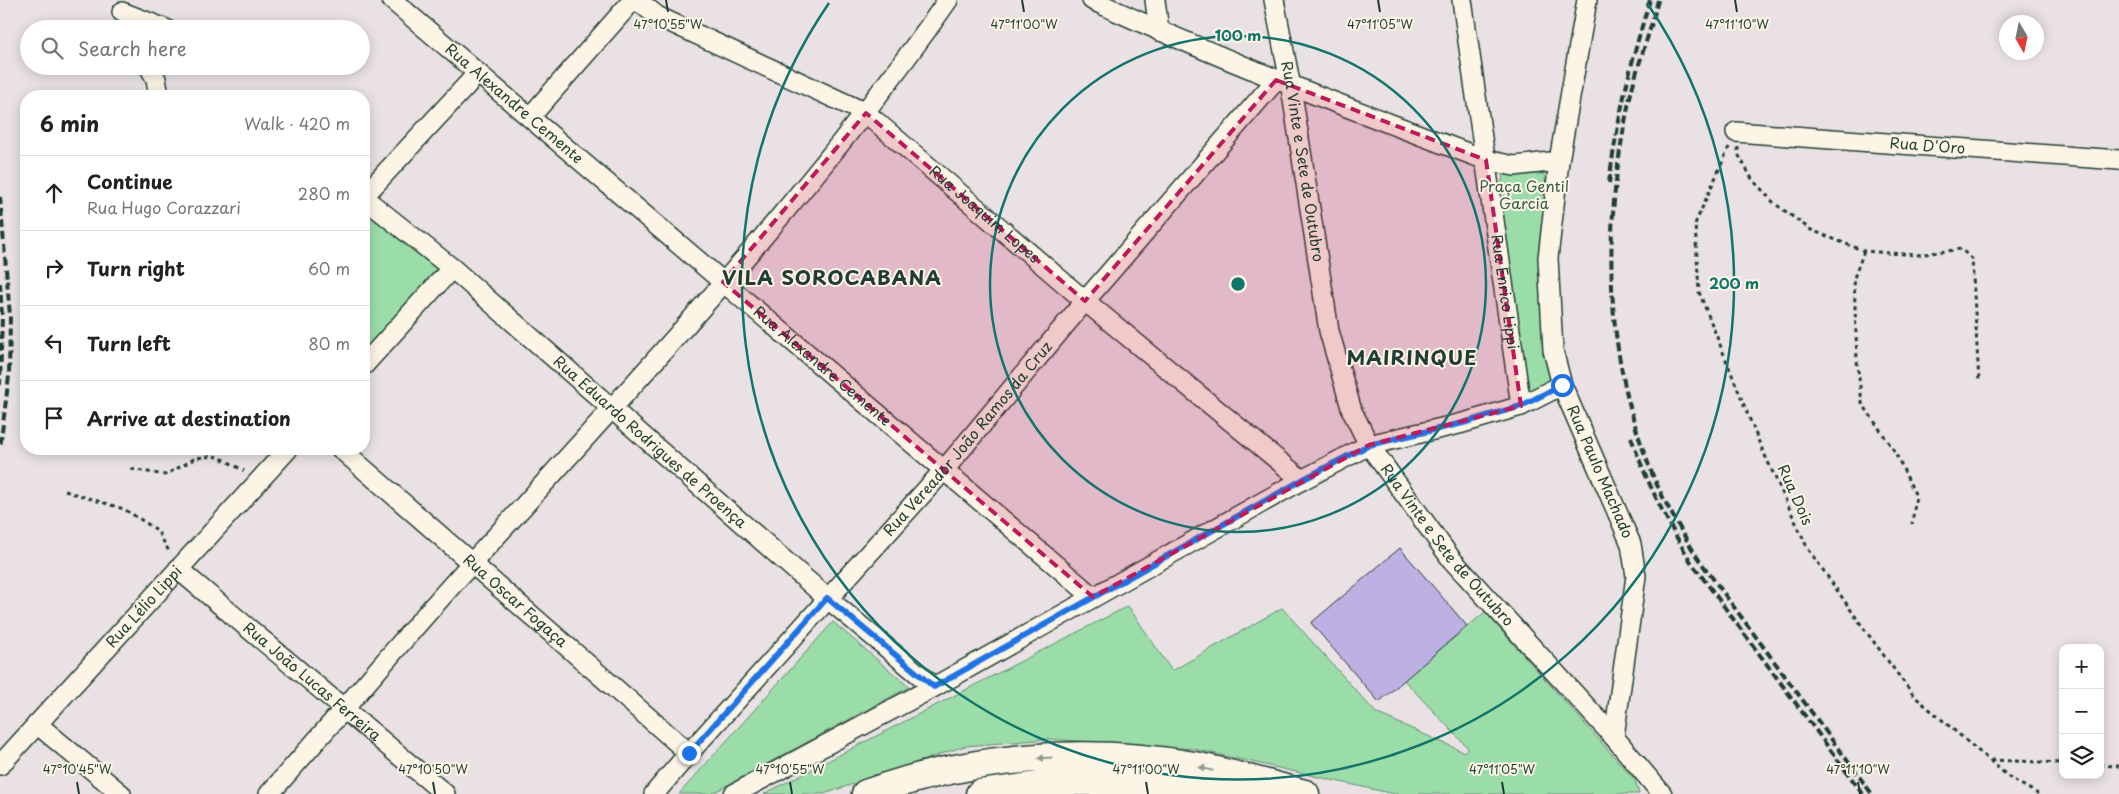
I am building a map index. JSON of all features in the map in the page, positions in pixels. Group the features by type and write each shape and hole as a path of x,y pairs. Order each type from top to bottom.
{"highway":[{"path":"866,794 899,782 969,765 1045,758 1122,758 1195,766 1305,794"},
{"path":"980,794 1077,781 1137,782 1247,794"}],"street":[{"name":"Rua Alexandre Cemente","path":"392,0 1094,597"},
{"path":"530,117 632,0"},
{"name":"Rua Joaquim Lopes","path":"637,0 657,16 866,113 1085,301 1302,480"},
{"path":"268,794 345,710 471,563 723,282 866,113 948,0"},
{"path":"1092,0 1158,31 1283,84 1486,160 1514,166 1559,161"},
{"path":"1155,0 1158,31"},
{"name":"Rua Vinte e Sete de Outubro","path":"1274,0 1283,84 1329,331 1352,411 1369,445 1452,560 1614,737 1662,794"},
{"name":"Rua Enrico Lippi","path":"1462,0 1521,406"},
{"name":"Rua Paulo Machado","path":"1588,0 1559,161 1548,258 1553,350 1562,385 1633,552 1636,576 1614,737"},
{"path":"123,14 140,20"},
{"path":"370,190 478,73"},
{"path":"154,75 158,90"},
{"name":"Rua Vereador João Ramos da Cruz","path":"654,794 827,598 944,470 1085,301 1283,84"},
{"name":"Rua D'Oro","path":"1736,132 2119,160"},
{"name":"Rua Eduardo Rodrigues de Proença","path":"370,202 452,268 827,598 934,687"},
{"path":"370,358 452,268"},
{"path":"734,794 934,687 1302,480 1369,445 1463,423 1521,406 1562,385"},
{"name":"Rua Lélio Lippi","path":"0,765 282,455"},
{"name":"Rua Oscar Fogaça","path":"348,455 689,753"},
{"name":"Rua João Lucas Ferreira","path":"178,569 445,794"},
{"path":"37,724 121,794"}],"path":[{"path":"1736,132 1738,154 1752,179 1774,204 1812,230 1864,251 1917,255 1961,249 1972,259 1979,382"},
{"name":"Rua Dois","path":"1736,132 1695,224 1699,292 1754,431 1807,547 1914,696 2010,778 2038,794"},
{"path":"1864,251 1854,278 1856,353 1862,404 1895,452 1916,496 1912,524"},
{"path":"131,469 165,475 196,458 214,456 225,460 259,480"},
{"path":"65,491 124,509 157,530 178,569"},
{"path":"1990,760 2059,763"},
{"path":"2104,765 2119,766"}],"highlighted area":[{"path":"1276,80 1486,160 1521,406 1369,445 1093,597 723,282 866,113 1085,301"}],"green space":[{"name":"Praça Gentil Garcia","path":"1523,171 1544,174 1548,193 1554,383 1529,392 1500,194 1503,174"},
{"path":"370,212 446,271 370,350"},
{"path":"1128,606 1172,671 1282,608 1376,713 1464,752 1468,748 1404,680 1485,612 1635,780 1639,794 1394,794 1194,749 1049,739 965,746 824,794 764,794"},
{"path":"833,622 909,687 711,794 679,794"}],"building":[{"path":"1400,548 1467,626 1379,702 1311,623"}],"railway":[{"path":"1609,183 1625,90 1650,0"},
{"path":"1658,0 1629,102 1615,193 1612,239 1615,329 1622,374 1633,419 1658,487 1697,557 1872,794"},
{"path":"0,197 10,316 9,376 0,448"},
{"path":"0,283 2,316 0,385"},
{"path":"1631,437 1658,501 1691,562 1863,794"}],"district":[{"name":"VILA SOROCABANA","path":"832,278"},
{"name":"MAIRINQUE","path":"1412,358"}],"route":[{"path":"689,753 827,598 934,687 1302,480 1369,445 1463,423 1521,406 1562,385"}]}
